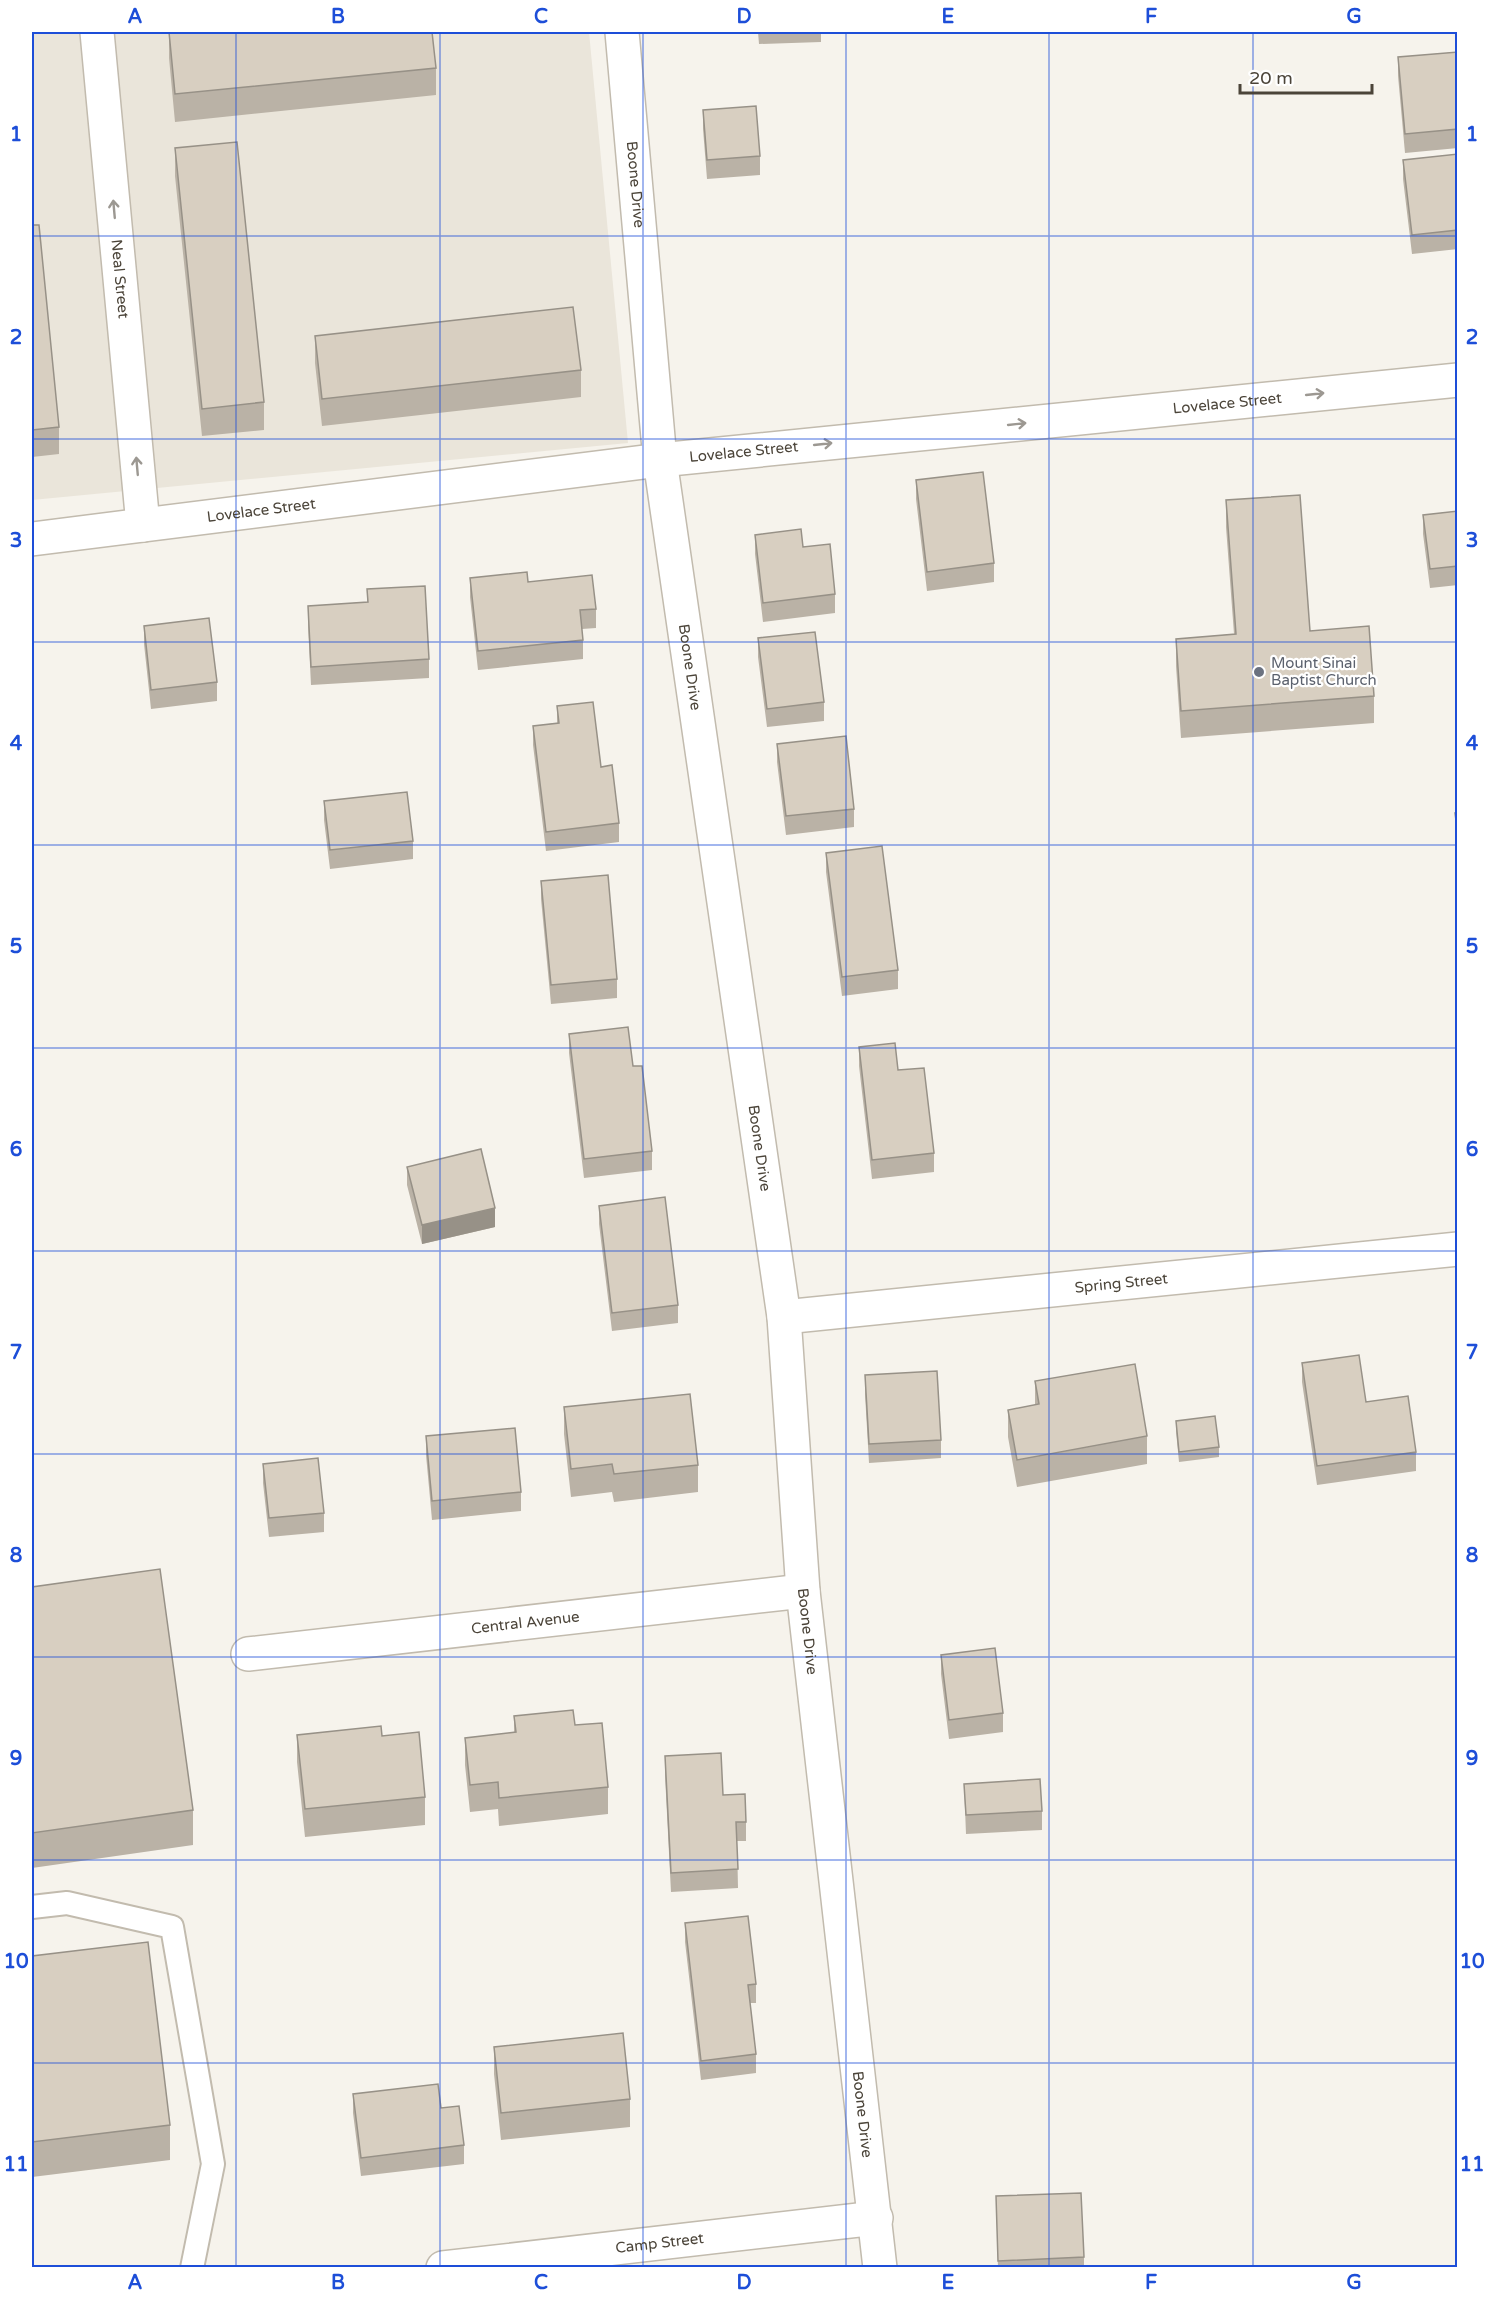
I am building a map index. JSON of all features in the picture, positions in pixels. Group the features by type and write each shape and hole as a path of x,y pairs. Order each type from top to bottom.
{"street":[{"name":"Neal Street","path":"97,32 143,525"},
{"name":"Boone Drive","path":"622,32 660,460 784,1317 802,1591 880,2268"},
{"name":"Lovelace Street","path":"32,540 660,460 1458,380"},
{"name":"Spring Street","path":"784,1317 1458,1249"},
{"name":"Central Avenue","path":"248,1654 802,1591"},
{"name":"Camp Street","path":"443,2268 876,2218"}],"lane":[{"path":"32,1907 67,1903 172,1927 213,2164 187,2267"}],"shaded area":[{"path":"32,32 589,32 628,443 32,500"}],"building":[{"path":"169,32 432,32 436,68 175,94"},
{"path":"1458,52 1458,129 1405,134 1398,57"},
{"path":"756,106 760,156 707,160 703,110"},
{"path":"237,142 264,402 202,409 175,148"},
{"path":"1458,154 1458,230 1412,235 1403,160"},
{"path":"32,225 39,225 59,427 32,430"},
{"path":"573,307 581,370 322,399 315,336"},
{"path":"983,472 994,563 927,572 916,480"},
{"path":"1300,495 1310,631 1369,626 1374,696 1181,711 1176,639 1236,634 1226,500"},
{"path":"1458,511 1458,566 1430,569 1423,515"},
{"path":"801,529 803,547 830,544 835,594 763,603 755,535"},
{"path":"527,572 528,582 592,575 596,609 580,610 583,640 478,651 470,578"},
{"path":"425,586 429,659 311,667 308,606 368,602 367,589"},
{"path":"209,618 217,682 151,690 144,626"},
{"path":"815,632 824,702 767,709 758,638"},
{"path":"593,702 601,767 612,765 619,823 546,832 533,726 559,723 557,706"},
{"path":"846,736 854,809 786,816 777,744"},
{"path":"407,792 413,841 330,850 324,801"},
{"path":"1455,813 1458,813 1458,836"},
{"path":"882,846 898,970 842,977 826,853"},
{"path":"608,875 617,979 551,985 541,881"},
{"path":"628,1027 633,1066 642,1066 652,1151 584,1159 569,1034"},
{"path":"895,1043 898,1070 924,1068 934,1153 872,1160 859,1047"},
{"path":"481,1149 495,1208 422,1225 407,1167"},
{"path":"665,1197 678,1305 612,1313 599,1206"},
{"path":"1359,1355 1366,1402 1408,1396 1416,1452 1317,1466 1302,1363"},
{"path":"1135,1364 1147,1436 1017,1460 1008,1410 1039,1404 1035,1381"},
{"path":"937,1371 941,1440 869,1444 865,1375"},
{"path":"690,1394 698,1465 614,1474 612,1464 571,1469 564,1407"},
{"path":"1215,1416 1219,1447 1179,1452 1176,1421"},
{"path":"515,1428 521,1492 432,1501 426,1436"},
{"path":"318,1458 324,1513 269,1518 263,1464"},
{"path":"160,1569 193,1810 32,1833 32,1587"},
{"path":"995,1648 1003,1713 949,1720 941,1655"},
{"path":"573,1710 575,1725 602,1723 608,1787 499,1798 498,1782 470,1785 465,1738 516,1732 514,1716"},
{"path":"381,1726 382,1736 419,1732 425,1797 305,1809 297,1735"},
{"path":"721,1753 723,1795 745,1794 746,1822 736,1822 738,1869 671,1873 665,1756"},
{"path":"1040,1779 1042,1811 966,1815 964,1784"},
{"path":"748,1916 756,1984 748,1985 756,2054 701,2061 685,1923"},
{"path":"148,1942 170,2125 32,2142 32,1956"},
{"path":"623,2033 630,2099 501,2113 494,2047"},
{"path":"438,2084 441,2108 459,2106 464,2145 361,2158 353,2094"},
{"path":"1081,2193 1084,2257 998,2261 996,2196"}],"place":[{"name":"Mount Sinai Baptist Church","path":"1259,672"}]}
